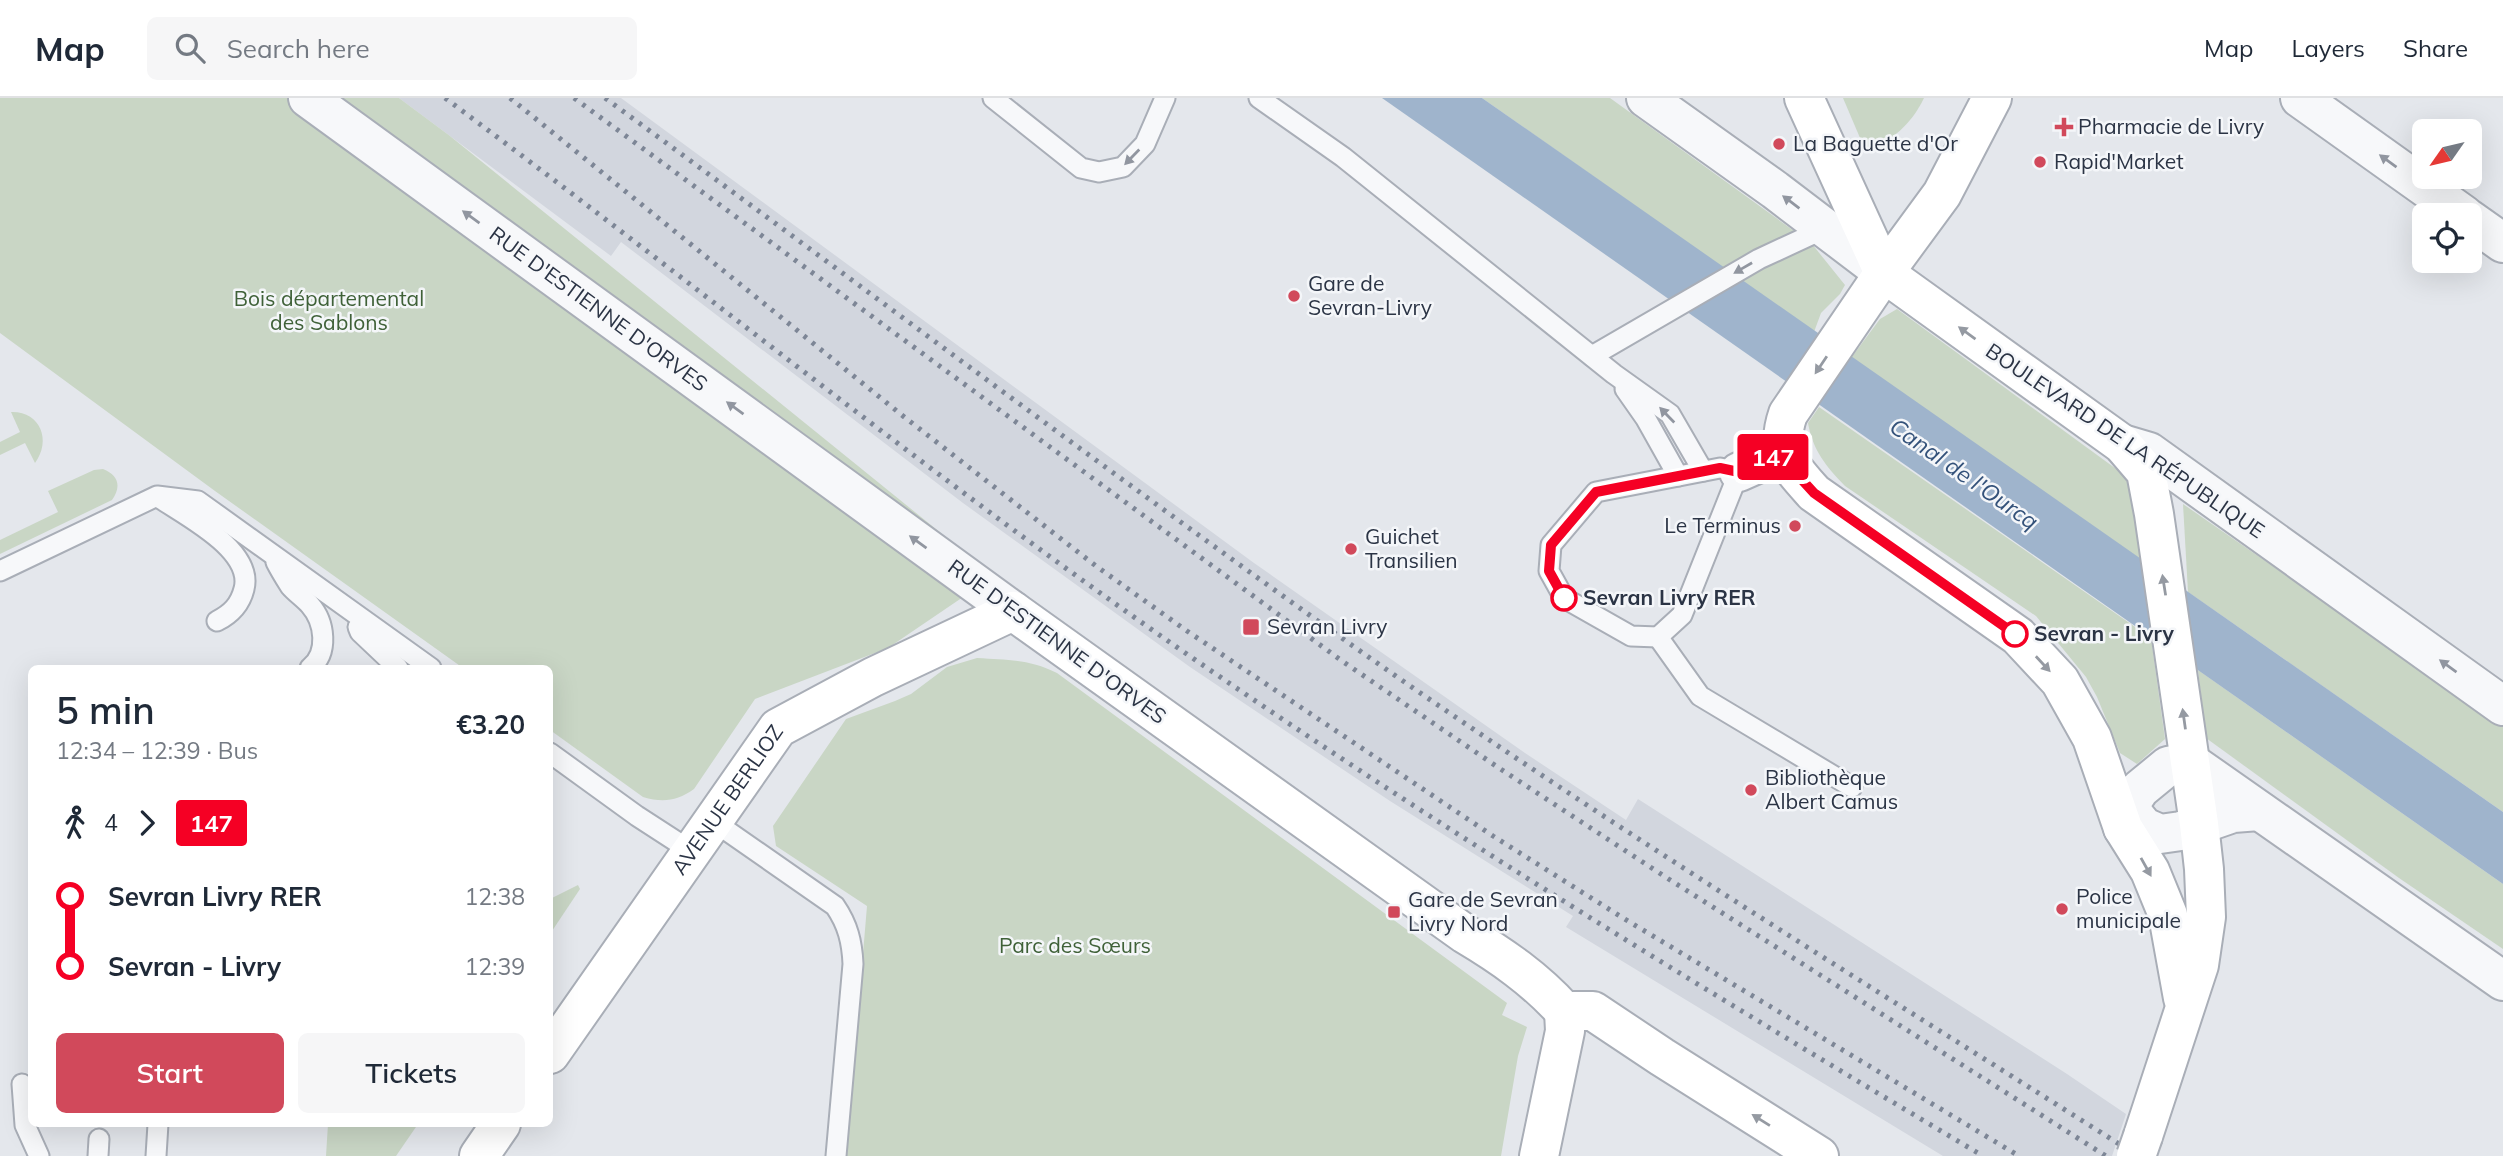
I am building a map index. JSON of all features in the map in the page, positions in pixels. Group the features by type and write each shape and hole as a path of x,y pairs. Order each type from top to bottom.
{"main road":[{"path":"1804,98 1884,273"},
{"path":"1992,98 1942,194 1884,273 1788,414 1781,433 1784,452 1793,470 1814,493 2018,636 2060,681 2092,738 2168,915 2184,1007"},
{"name":"BOULEVARD DE LA RÉPUBLIQUE","path":"1884,273 2122,444"},
{"path":"2122,444 2146,472 2154,514 2199,824 2206,917 2199,965 2140,1146"},
{"name":"AVENUE BERLIOZ","path":"553,1050 778,728 873,677 1013,611"},
{"name":"RUE D'ESTIENNE D'ORVES","path":"1013,611 1465,934 1507,960 1547,992 1564,1011"},
{"path":"1539,1156 1565,1031 1564,1011 1593,1011 1662,1058 1819,1156"},
{"path":"479,1156 499,1127"}],"street":[{"name":"RUE D'ESTIENNE D'ORVES","path":"308,98 1013,611"},
{"path":"1646,98 1884,273"},
{"path":"2300,98 2447,203"},
{"path":"2482,228 2503,243"},
{"name":"BOULEVARD DE LA RÉPUBLIQUE","path":"2122,444 2149,452 2503,706"},
{"path":"1721,471 1784,452"},
{"path":"2259,811 2233,813 2160,835 2144,828 2120,806 2168,765 2190,762 2503,981"}],"lane":[{"path":"993,98 1080,168 1099,172 1123,166 1145,144 1165,98"},
{"path":"1259,98 1343,157 1614,374 1670,414 1721,471"},
{"path":"1592,356 1759,259 1826,228"},
{"path":"1614,374 1646,419 1678,476"},
{"path":"1721,471 1682,615 1658,637 1631,636 1564,598 1549,571 1551,545 1596,492 1678,476 1721,471"},
{"path":"158,496 226,544 240,562 246,582 241,599 231,614 217,621"},
{"path":"0,571 158,496 198,501 427,665"},
{"path":"269,553 291,587 311,606 319,618 323,634 322,651 312,665"},
{"path":"350,610 360,632 395,665"},
{"path":"1658,637 1700,696 1852,787"},
{"path":"553,755 691,851"},
{"path":"713,821 835,906 845,921 852,944 852,964 836,1156"},
{"path":"22,1084 25,1125 39,1156"},
{"path":"156,1156 158,1127"}],"shaded area":[{"path":"399,98 621,98 1254,563 1525,753 1626,820 1638,799 2126,1114 2112,1156 1943,1156 1566,927 1573,916 1390,801 1190,667 963,503 621,242 611,256"}],"green space":[{"name":"Bois départemental des Sablons","path":"0,98 399,98 450,136 994,576 888,648 755,699 694,789 670,800 643,797 553,732 553,665 459,665 0,333"},
{"path":"1482,98 1610,98 1812,244 1845,285 1821,313 1814,332"},
{"path":"1843,98 1924,98 1900,131 1866,152"},
{"path":"1897,309 2130,479 2141,560 1851,358 1880,319"},
{"path":"1819,407 2151,638 2165,739 2137,764 2120,753 2086,677 2036,616 1845,486 1832,472 1817,450 1808,423"},
{"path":"11,412 29,416 40,428 42,445 35,463 25,443 0,455 0,442 20,432"},
{"path":"103,469 112,474 117,482 117,490 112,500 0,554 0,540 58,512 48,491 94,470"},
{"path":"2183,504 2503,726 2503,812 2188,592"},
{"name":"Parc des Sœurs","path":"977,658 1028,663 1057,673 1507,1003 1502,1015 1527,1027 1518,1056 1501,1156 846,1156 867,906 776,846 773,826 846,719 911,694 947,667"},
{"path":"2198,670 2503,884 2503,949 2399,878 2206,738"},
{"path":"578,885 580,889 553,930 553,898"},
{"path":"328,1127 416,1127 396,1156 326,1156"}],"water":[{"name":"Canal de l'Ourcq","path":"1382,98 1482,98 2503,812 2503,884"}],"railway":[{"path":"445,98 902,447 1181,650 1279,717 1577,910 1983,1156"},
{"path":"510,98 903,416 1096,566 1187,631 1493,836 1623,918 2019,1156"},
{"path":"574,98 1342,661 1667,878 2106,1156"},
{"path":"605,98 1165,511 1449,713 1742,906 2138,1156"}],"bus line":[{"name":"147","path":"1564,598 1549,571 1551,545 1596,492 1720,468 1739,472 1784,452 1793,470 1814,493 2015,634"}],"place":[{"name":"Pharmacie de Livry","path":"2064,127"},
{"name":"La Baguette d'Or","path":"1779,144"},
{"name":"Rapid'Market","path":"2040,162"},
{"name":"Gare de Sevran-Livry","path":"1294,296"},
{"name":"Le Terminus","path":"1795,526"},
{"name":"Guichet Transilien","path":"1351,549"},
{"name":"Sevran Livry RER","path":"1564,598"},
{"name":"Sevran Livry","path":"1251,627"},
{"name":"Sevran - Livry","path":"2015,634"},
{"name":"Bibliothèque Albert Camus","path":"1751,790"},
{"name":"Police municipale","path":"2062,909"},
{"name":"Gare de Sevran Livry Nord","path":"1394,912"}]}
